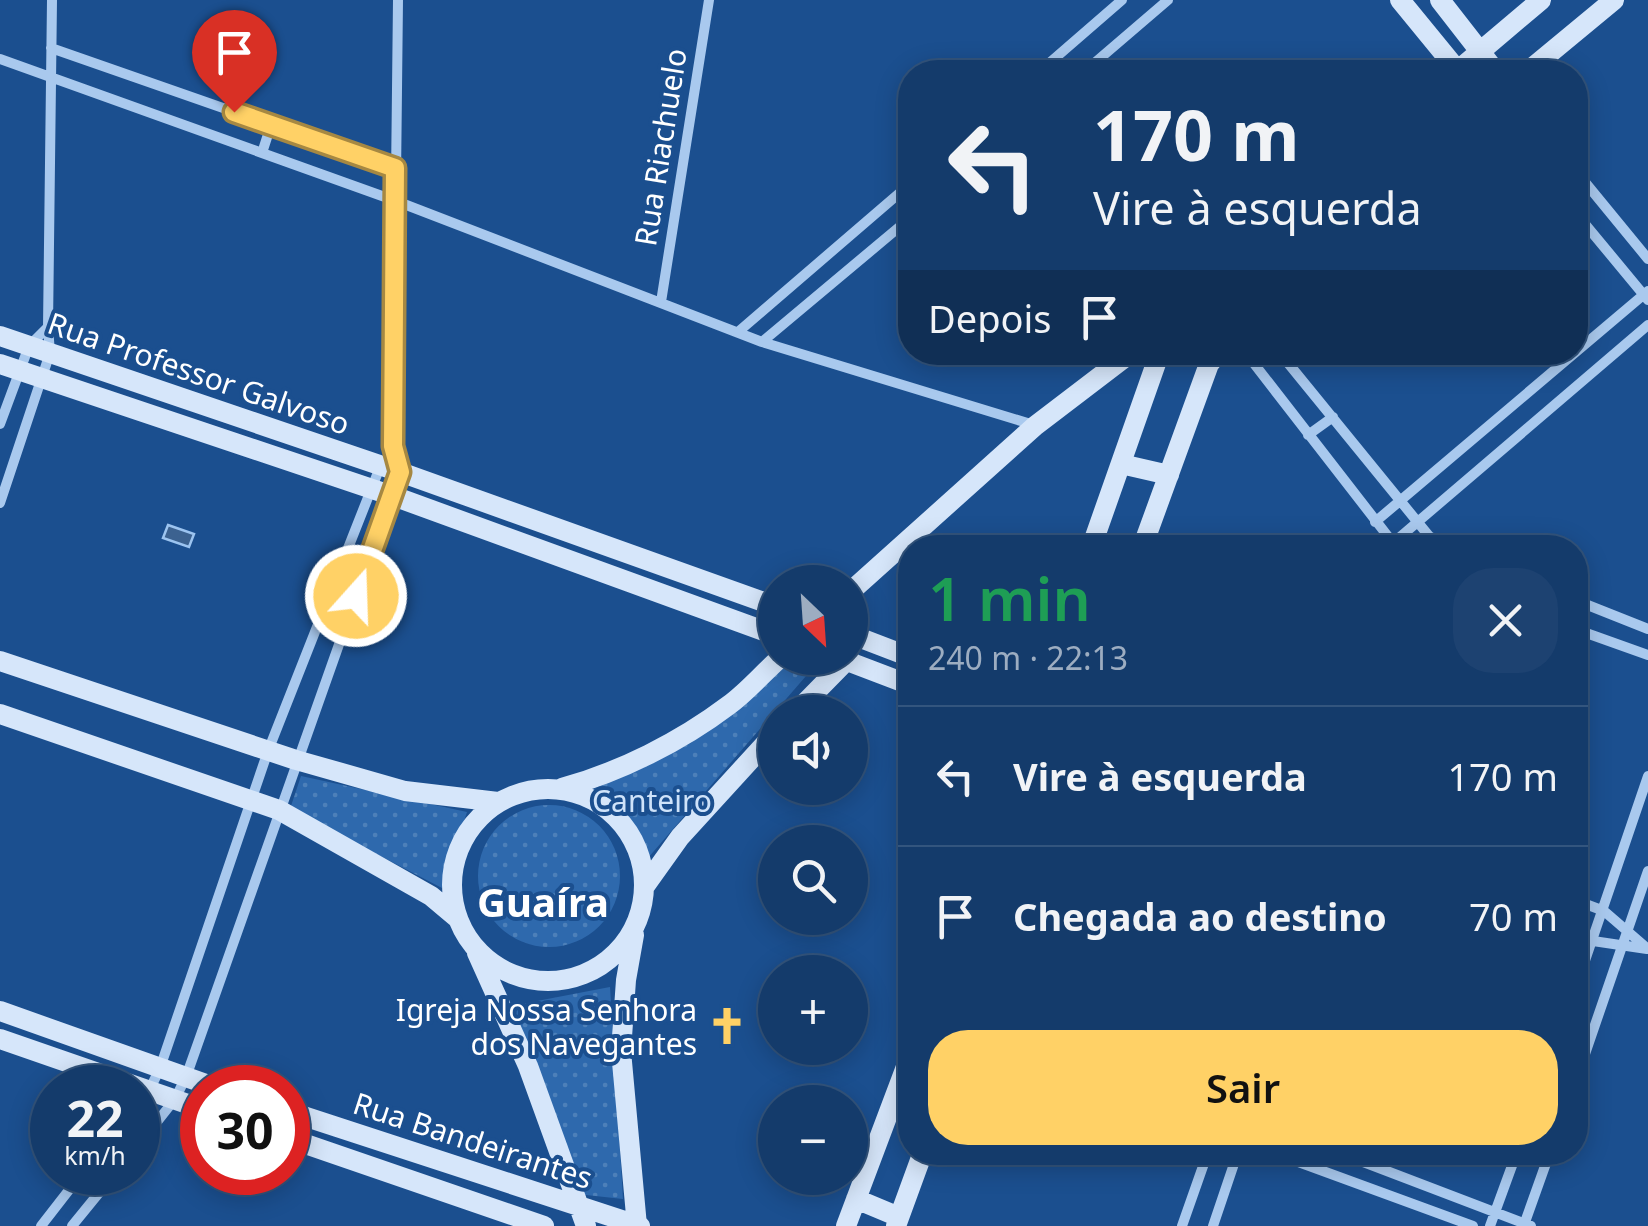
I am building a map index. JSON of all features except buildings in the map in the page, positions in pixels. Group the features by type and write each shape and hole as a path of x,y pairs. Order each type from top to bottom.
{"street":[{"path":"0,503 50,353 52,0"},
{"path":"180,1076 160,1068 251,800 370,490 390,469 398,0"},
{"name":"Rua Riachuelo","path":"661,302 709,0"},
{"path":"1053,60 1122,0"},
{"path":"1098,60 1168,0"},
{"path":"1400,0 1448,60"},
{"path":"1440,0 1486,60"},
{"path":"1471,60 1542,0"},
{"path":"1542,60 1614,0"},
{"path":"52,48 395,168"},
{"path":"0,59 396,201 762,342 1034,426"},
{"path":"262,153 271,125"},
{"path":"1588,186 1648,260"},
{"path":"738,332 898,194"},
{"path":"1588,209 1601,202"},
{"path":"762,342 898,228"},
{"path":"1588,228 1647,296 1588,345"},
{"path":"1405,535 1648,325"},
{"path":"0,424 9,368 48,327"},
{"name":"Rua Professor Galvoso","path":"0,336 758,600"},
{"path":"913,535 1034,426 1115,365"},
{"path":"1096,535 1155,365"},
{"path":"1147,535 1211,365"},
{"path":"1254,365 1386,535"},
{"path":"1290,365 1402,499 1423,535"},
{"path":"1375,522 1564,365"},
{"name":"Rua Professor Galvoso","path":"9,368 393,496 758,628"},
{"path":"138,412 146,386"},
{"path":"226,442 235,416"},
{"path":"1308,435 1333,417"},
{"path":"191,1065 393,496 393,446"},
{"path":"1121,464 1168,476"},
{"path":"868,576 898,549"},
{"path":"635,584 644,559"},
{"path":"1588,605 1648,628"},
{"path":"1588,634 1648,655"},
{"path":"868,641 898,653"},
{"path":"0,661 268,751 405,792 498,802"},
{"path":"868,667 898,680"},
{"path":"456,918 451,874 466,832 498,802 528,790 560,789 600,778 678,738 730,704 762,675"},
{"path":"812,695 830,675"},
{"path":"0,714 279,810 431,896 456,918 476,952 528,1066 583,1216"},
{"path":"638,1225 621,1051 626,980 645,886 680,837 758,752"},
{"path":"1588,955 1648,776"},
{"path":"560,789 593,799 621,821 639,851 645,886"},
{"path":"1588,1046 1648,871"},
{"path":"1588,905 1604,911 1648,949"},
{"path":"476,952 507,973 543,982 580,977 612,958 635,928"},
{"path":"1588,939 1648,949"},
{"path":"0,1012 152,1065"},
{"path":"42,1053 50,1029"},
{"path":"0,1039 70,1065"},
{"path":"846,1226 898,1088"},
{"path":"160,1119 180,1091"},
{"path":"160,1098 180,1100"},
{"name":"Rua Bandeirantes","path":"310,1117 456,1166 583,1216 638,1225"},
{"name":"Rua Bandeirantes","path":"310,1146 544,1226"},
{"path":"856,1199 898,1222 919,1165"},
{"path":"1182,1226 1203,1165"},
{"path":"1213,1226 1234,1165"},
{"path":"1306,1165 1473,1226"},
{"path":"1371,1165 1527,1224 1546,1165"},
{"path":"1490,1226 1512,1165"},
{"path":"446,1192 456,1166"},
{"path":"40,1226 65,1195 86,1210"},
{"path":"72,1226 98,1195"}],"green space":[{"name":"Canteiro","path":"767,675 806,676 789,695 758,695 758,731 647,859 624,821 590,791 691,743"},
{"path":"301,776 467,812 442,888 290,809"},
{"path":"549,805 576,811 599,826 614,849 620,876 614,903 599,926 576,941 549,947 522,941 499,926 484,903 478,876 484,849 499,826 522,811"},
{"path":"610,987 623,1199 577,1194 511,1006"}],"water":[{"path":"168,525 194,534 189,547 163,538"}],"place":[{"name":"Igreja Nossa Senhora dos Navegantes","path":"727,1026"}],"district":[{"name":"Guaíra","path":"543,901"}],"route":[{"path":"234,112 395,168 393,446 400,472 356,596"}]}
